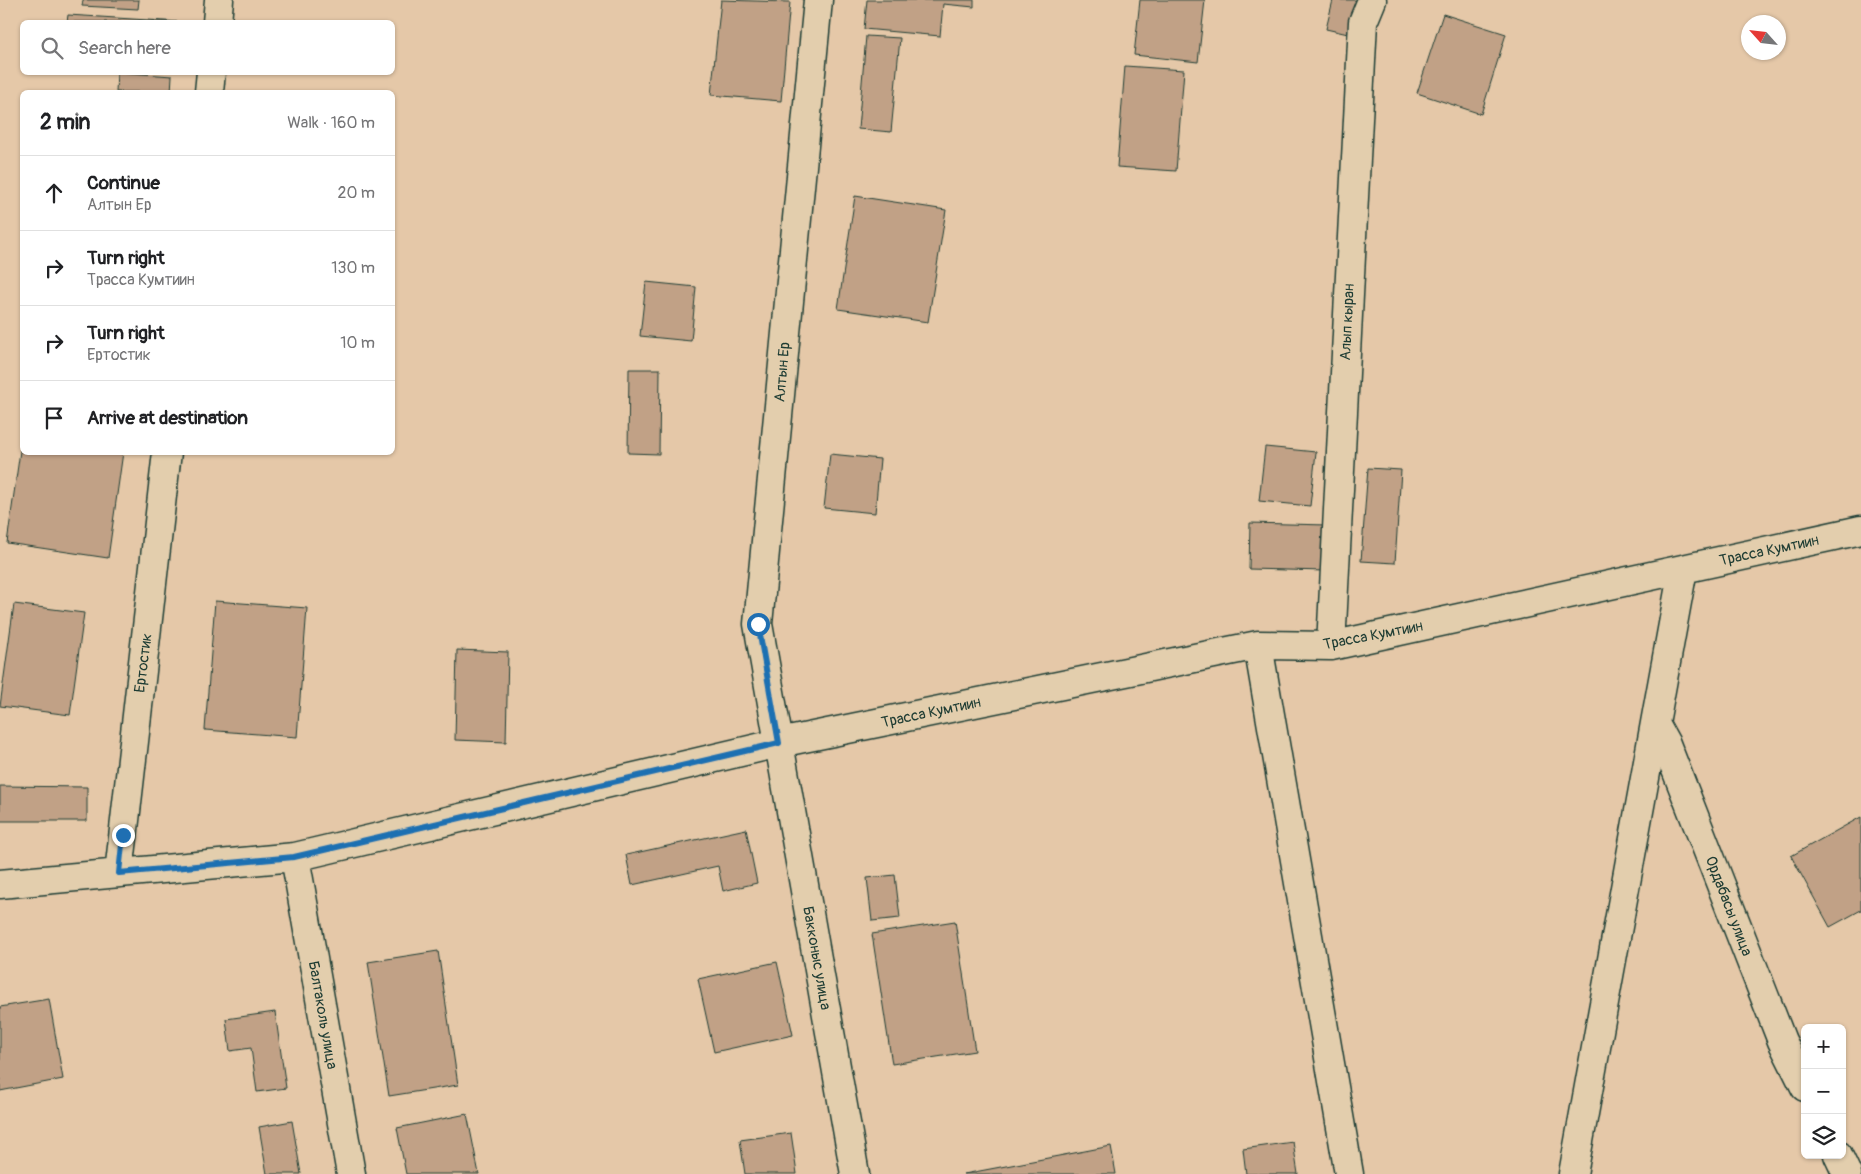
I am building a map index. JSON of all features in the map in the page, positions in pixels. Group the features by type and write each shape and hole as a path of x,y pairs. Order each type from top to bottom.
{"street":[{"path":"216,20 219,0"},
{"name":"Алтын Ер","path":"779,743 758,624 818,0"},
{"name":"Алып кыран","path":"1331,646 1363,22 1372,0"},
{"path":"208,90 211,75"},
{"name":"Ертостик","path":"119,873 167,455"},
{"name":"Трасса Кумтиин","path":"0,884 294,857 779,743 1258,645 1331,646 1861,530"},
{"path":"1573,1174 1683,569"},
{"path":"1258,645 1349,1174"},
{"name":"Ордабасы улица","path":"1655,724 1666,744 1782,1041 1801,1079"},
{"name":"Бакконыс улица","path":"779,743 856,1174"},
{"name":"Балтаколь улица","path":"294,857 351,1174"},
{"path":"1840,1159 1847,1174"}],"building":[{"path":"83,0 139,0 138,9 82,6"},
{"path":"721,0 790,2 781,101 711,95"},
{"path":"867,0 974,0 974,7 943,4 940,36 864,29"},
{"path":"1140,0 1205,0 1198,62 1134,55"},
{"path":"1333,0 1356,0 1348,34 1326,29"},
{"path":"1443,14 1506,34 1481,114 1417,93"},
{"path":"68,15 148,20 67,20"},
{"path":"866,36 900,38 891,132 858,129"},
{"path":"1125,66 1184,70 1176,171 1117,167"},
{"path":"117,75 172,76 171,90 116,90"},
{"path":"855,196 946,210 928,322 838,309"},
{"path":"646,282 696,287 691,341 640,336"},
{"path":"629,369 660,369 659,454 628,453"},
{"path":"1265,447 1316,452 1310,506 1259,501"},
{"path":"20,451 20,455 123,455 108,558 7,543"},
{"path":"830,454 880,459 875,513 824,508"},
{"path":"1368,468 1401,470 1395,563 1361,561"},
{"path":"1250,523 1326,525 1325,571 1249,569"},
{"path":"215,601 307,608 297,737 205,730"},
{"path":"14,604 84,613 70,715 0,706"},
{"path":"457,650 508,652 506,742 455,740"},
{"path":"0,786 87,787 87,821 0,821"},
{"path":"1861,817 1861,910 1830,927 1791,856"},
{"path":"746,829 757,883 723,891 718,866 632,885 626,855"},
{"path":"895,875 900,918 872,921 867,878"},
{"path":"955,921 975,1051 892,1064 872,934"},
{"path":"438,951 458,1085 389,1096 368,962"},
{"path":"777,962 793,1035 714,1052 698,979"},
{"path":"49,999 63,1079 0,1091 0,1007"},
{"path":"275,1012 286,1088 257,1092 251,1048 230,1051 226,1019"},
{"path":"467,1114 479,1174 406,1174 397,1128"},
{"path":"292,1121 301,1174 267,1174 259,1127"},
{"path":"791,1133 797,1174 745,1174 740,1140"},
{"path":"1293,1142 1298,1174 1246,1174 1243,1149"},
{"path":"1111,1146 1116,1174 964,1174"}],"route":[{"path":"123,835 119,873 294,857 779,743 758,624"}]}
